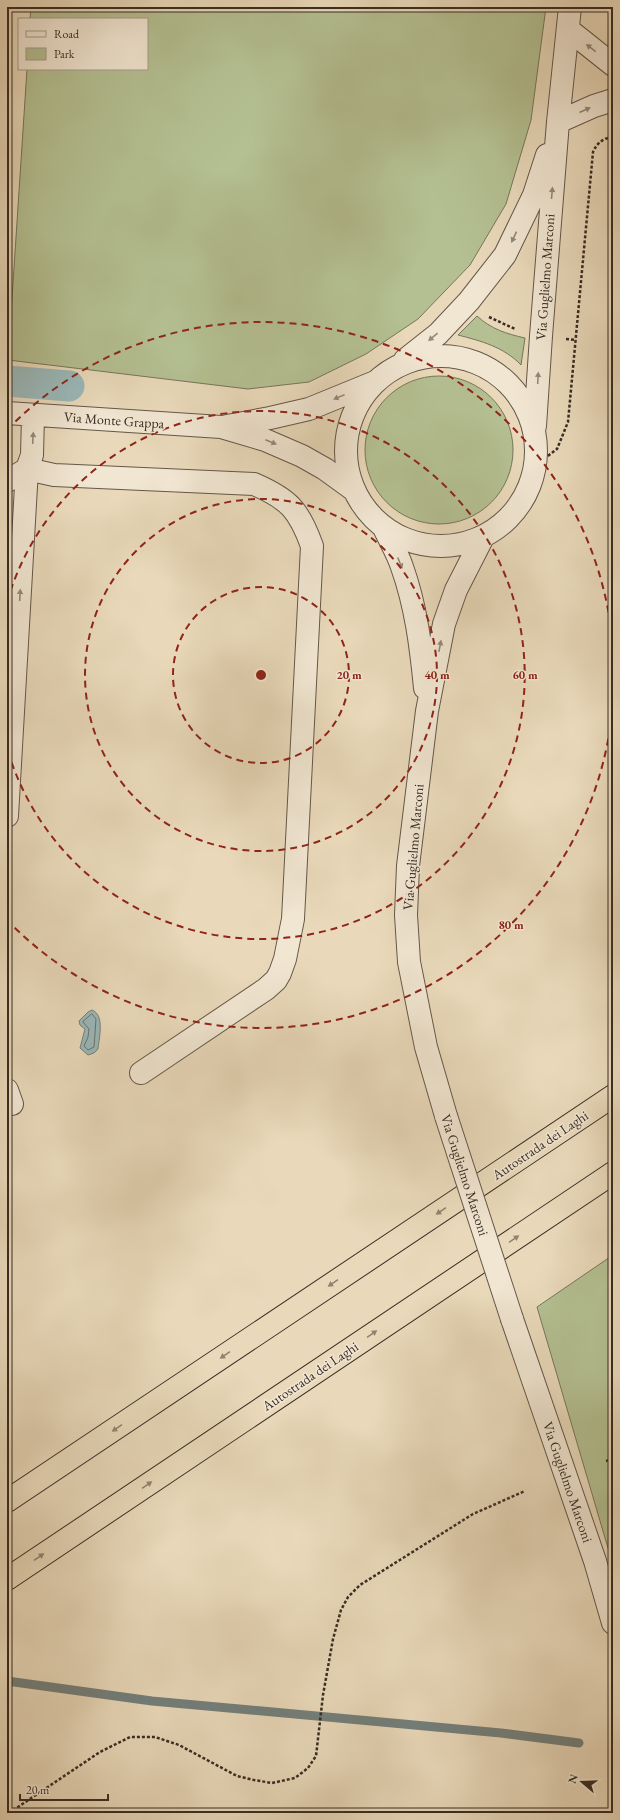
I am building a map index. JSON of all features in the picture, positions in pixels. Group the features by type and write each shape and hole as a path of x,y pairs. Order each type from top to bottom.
{"highway":[{"name":"Autostrada dei Laghi","path":"7,1501 613,1096"},
{"name":"Autostrada dei Laghi","path":"7,1579 613,1172"}],"street":[{"name":"Via Guglielmo Marconi","path":"535,431 540,336 558,122 570,7"},
{"path":"568,30 613,64"},
{"path":"558,122 594,106 613,100"},
{"name":"Via Guglielmo Marconi","path":"401,364 438,334 469,301 505,255 534,195 558,122"},
{"path":"425,356 443,356 474,360 495,371 513,388 527,408 535,431 536,465 526,494 508,519 483,537 459,545 433,546 407,540 384,528 367,511 354,490 346,462 348,433 357,406 375,382 401,364 425,356"},
{"name":"Via Monte Grappa","path":"220,427 270,418 308,409 375,382"},
{"name":"Via Monte Grappa","path":"7,413 220,427 265,440 302,456 325,469 354,490"},
{"path":"7,816 8,774 27,469 32,449 34,415"},
{"path":"7,482 27,469 54,475 254,484 272,492 293,506 304,524 312,546 293,919 285,959 276,980 266,989 141,1073"},
{"name":"Via Guglielmo Marconi","path":"384,528 402,566 413,606 421,646 427,711"},
{"name":"Via Guglielmo Marconi","path":"483,537 470,559 449,608 427,711 408,866 406,915 411,970 426,1047 446,1116 512,1319 595,1561 613,1623"}],"path":[{"path":"536,465 557,449 568,422 593,152 601,141 613,137"},
{"path":"487,316 499,323 518,330"},
{"path":"606,1461 613,1459"},
{"path":"9,1813 100,1752 130,1737 156,1737 180,1745 237,1776 272,1783 295,1778 308,1768 316,1756 322,1702 333,1639 341,1610 348,1597 360,1584 473,1514 525,1491"}],"green space":[{"path":"31,7 546,7 531,120 506,204 470,265 418,319 366,354 309,382 248,389 8,360 27,70 148,70 148,18 30,18"},
{"path":"477,316 482,321 500,330 525,338 521,365 500,349 484,342 458,335"},
{"path":"439,376 460,379 474,385 486,393 496,403 504,415 510,429 513,450 510,471 504,485 496,497 486,507 474,515 460,521 439,524 418,521 404,515 392,507 382,497 374,485 368,471 365,450 368,429 374,415 382,403 392,393 404,385 418,379"},
{"path":"613,1255 613,1565 537,1307"}],"water":[{"path":"92,1010 99,1017 100,1033 98,1049 94,1053 88,1055 80,1048 85,1029 80,1025 79,1021"}],"waterway":[{"path":"7,381 69,386"},
{"path":"7,1681 152,1701 501,1733 579,1743"}]}
